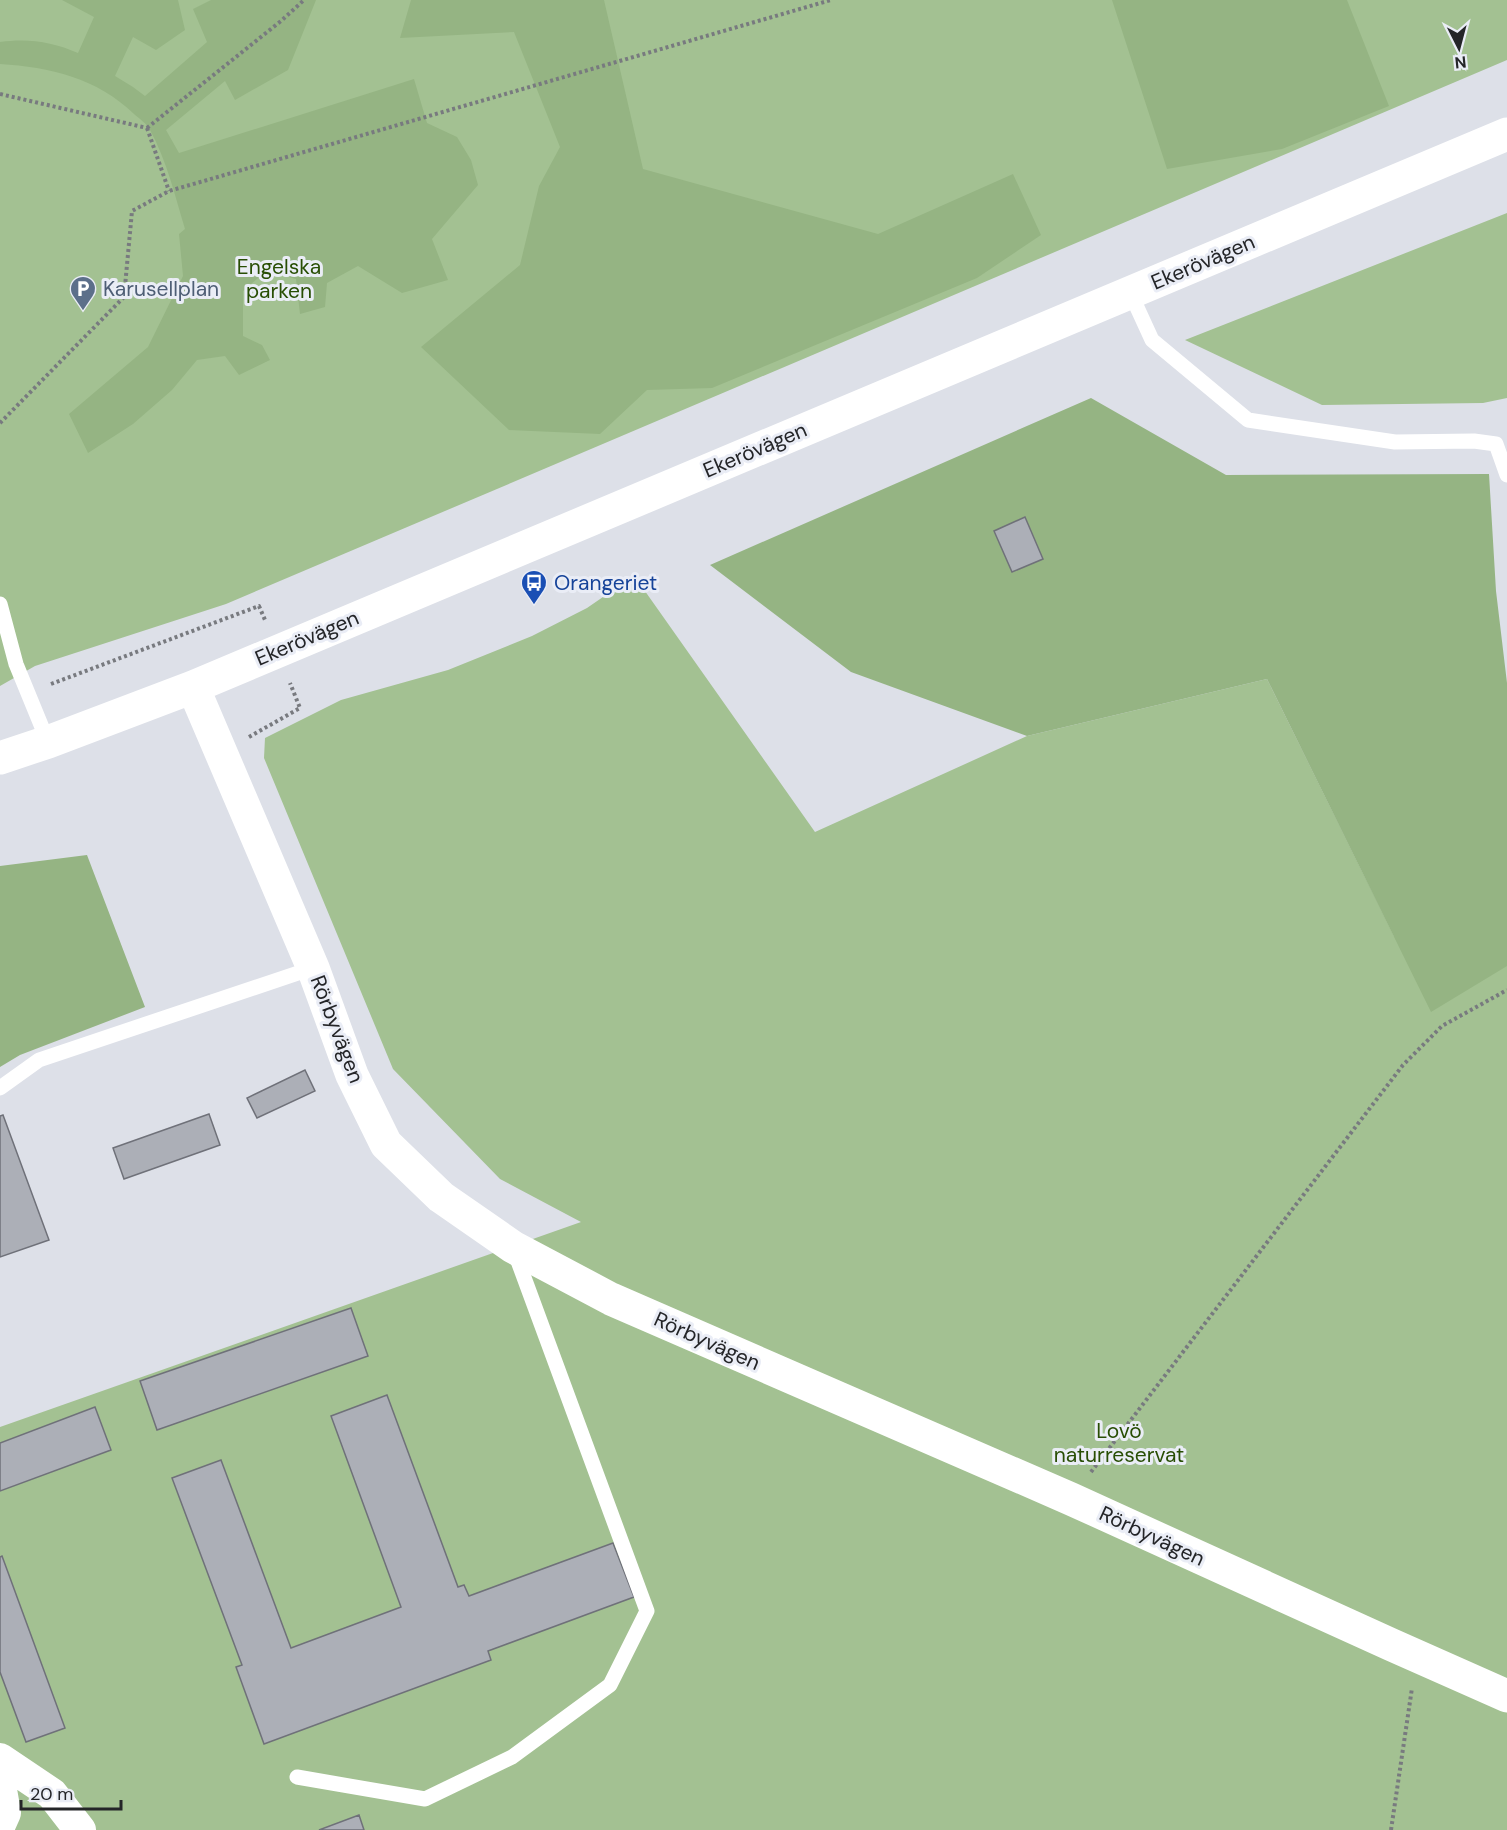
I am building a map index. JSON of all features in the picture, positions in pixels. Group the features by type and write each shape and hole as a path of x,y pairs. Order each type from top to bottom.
{"street":[{"name":"Ekerövägen","path":"0,758 193,687 1507,134"},
{"name":"Rörbyvägen","path":"193,687 313,968 352,1075 386,1144 441,1197 513,1247 611,1299 1071,1499 1507,1696"},
{"path":"0,1759 52,1794 80,1830"},
{"path":"0,1784 5,1813 0,1824"}],"lane":[{"path":"1130,292 1152,340 1248,420 1395,442 1474,441 1496,444 1507,475"},
{"path":"0,604 16,664 48,742"},
{"path":"0,1088 39,1060 313,968"},
{"path":"297,1777 425,1799 512,1757 610,1685 647,1611 513,1247"}],"path":[{"path":"147,128 304,0"},
{"path":"0,423 124,297 132,211 170,191 831,0"},
{"path":"0,94 147,128"},
{"path":"147,128 170,191"},
{"path":"28,693 259,606"},
{"path":"221,750 259,733 300,708"},
{"path":"1071,1499 1402,1065 1442,1026 1507,990"},
{"path":"1391,1830 1417,1656"}],"green space":[{"name":"Engelska parken","path":"0,0 1507,0 1507,60 226,604 35,666 0,686"},
{"path":"62,0 178,0 185,30 156,50 133,37 115,76 145,96 207,42 193,9 211,0 316,0 288,70 235,100 225,81 166,130 179,153 414,79 427,123 457,137 471,160 478,185 432,239 448,280 402,293 358,266 327,283 325,307 300,314 296,279 266,271 243,291 243,336 262,345 270,360 239,375 225,356 197,360 172,390 133,424 88,453 69,414 148,347 183,276 179,234 185,229 161,154 150,130 143,122 120,102 89,83 37,68 0,64 0,42 20,40 40,42 78,53 94,17"},
{"path":"411,0 604,0 643,169 878,234 1013,174 1041,235 977,278 712,388 647,390 600,434 509,430 421,347 520,265 539,186 560,147 514,32 400,38"},
{"path":"1112,0 1347,0 1389,106 1282,149 1167,169"},
{"path":"1507,213 1507,398 1483,403 1322,405 1185,340"},
{"path":"1091,398 1226,475 1489,474 1496,591 1507,683 1507,966 1431,1012 1267,679 1027,736 851,672 710,565"},
{"name":"Lovö naturreservat","path":"632,577 640,584 815,832 1027,736 1267,679 1394,936 1507,896 1507,1830 0,1830 0,1427 581,1222 500,1179 393,1069 264,758 265,738 341,700 448,670 532,636 587,608"},
{"path":"87,855 145,1007 20,1055 0,1067 0,866"}],"building":[{"path":"1025,517 1043,559 1012,572 994,531"},
{"path":"305,1070 315,1091 257,1118 247,1098"},
{"path":"209,1114 220,1145 124,1179 113,1148"},
{"path":"3,1115 49,1240 0,1257 0,1116"},
{"path":"351,1308 368,1356 157,1430 140,1381"},
{"path":"387,1395 458,1587 464,1585 469,1596 613,1543 634,1597 488,1651 491,1660 264,1744 236,1667 242,1665 172,1478 221,1460 291,1648 401,1607 331,1416"},
{"path":"95,1407 111,1450 0,1491 0,1443"},
{"path":"2,1556 65,1728 26,1742 0,1672 0,1557"},
{"path":"359,1815 364,1830 319,1830"}],"place":[{"name":"Karusellplan","path":"83,312"},
{"name":"Orangeriet","path":"534,606"}]}
